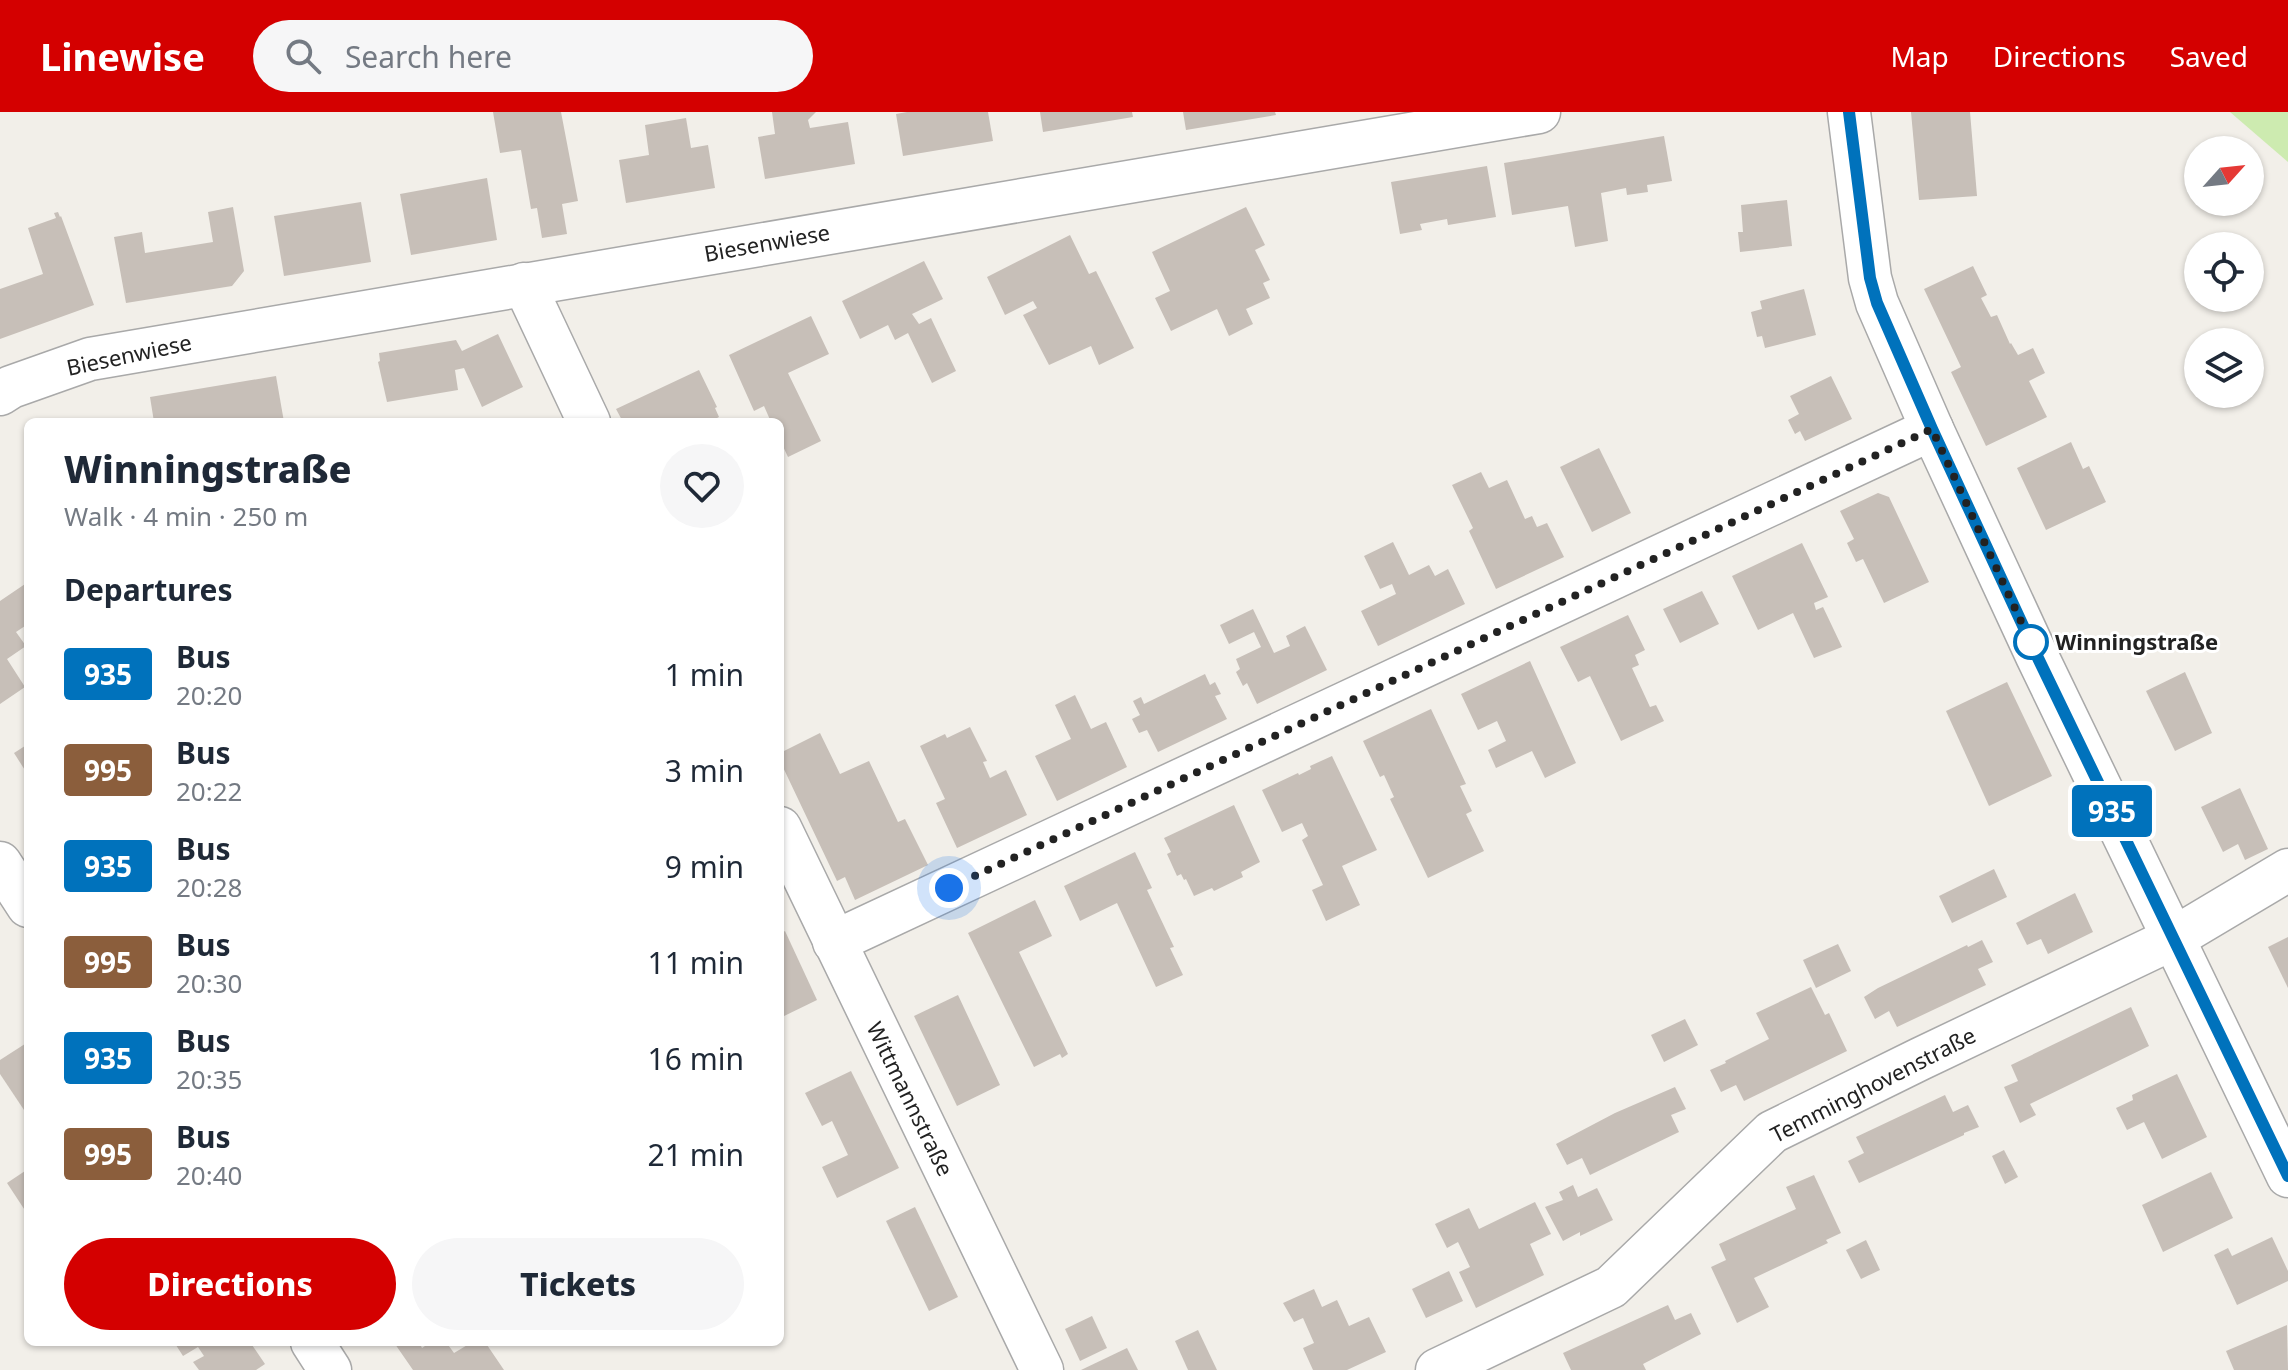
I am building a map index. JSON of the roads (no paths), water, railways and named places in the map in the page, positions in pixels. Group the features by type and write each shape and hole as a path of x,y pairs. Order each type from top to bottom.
{"street":[{"name":"Biesenwiese","path":"0,394 11,387 90,359 1539,112"},
{"path":"1849,112 1870,278 1877,303 2037,656 2288,1176"},
{"path":"524,284 587,418"},
{"path":"834,942 1932,429"},
{"name":"Wittmannstraße","path":"784,836 1042,1370"},
{"path":"0,863 24,900"},
{"name":"Temminghovenstraße","path":"1437,1370 1611,1287 1772,1132 2174,938 2288,870"},
{"path":"315,1346 330,1370"}],"place":[{"name":"Winningstraße","path":"2031,642"}]}
